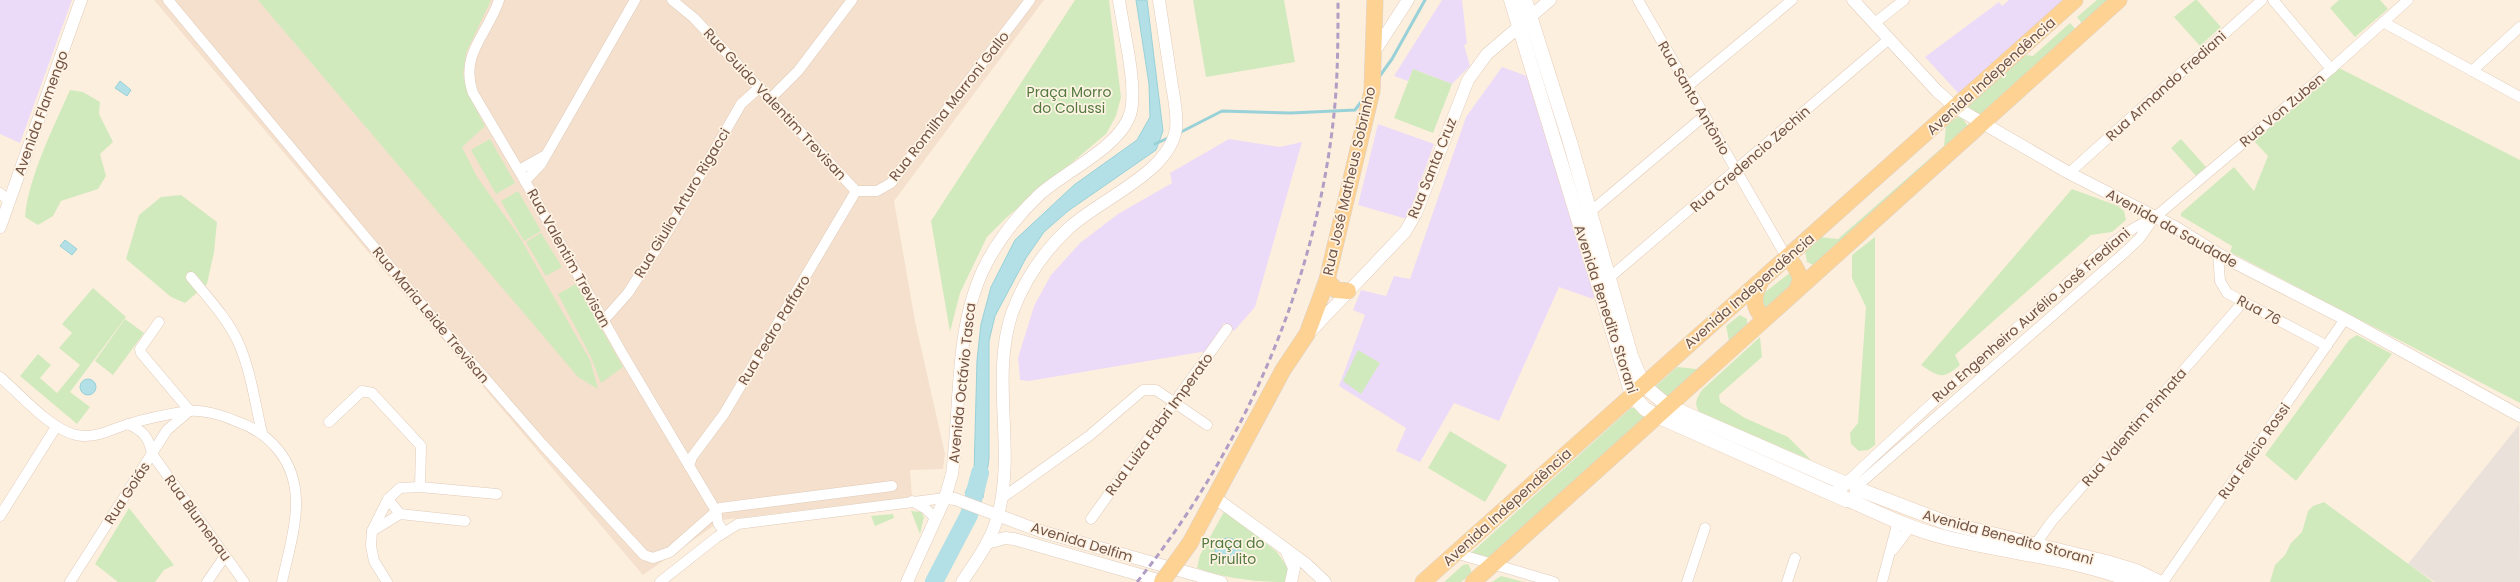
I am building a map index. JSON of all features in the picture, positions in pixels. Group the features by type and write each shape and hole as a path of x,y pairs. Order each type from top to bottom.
{"main road":[{"name":"Rua José Matheus Sobrinho","path":"1163,582 1190,544 1214,497 1268,400 1282,370 1308,334 1328,280 1372,91 1371,58 1375,0"},
{"name":"Avenida Benedito Storani","path":"1511,0 1525,21 1590,212 1631,356 1637,390"},
{"name":"Avenida Benedito Storani","path":"1525,0 1525,21 1579,222 1598,288 1637,390 1662,411 1850,489 1947,524 2135,582"},
{"name":"Avenida Independência","path":"1423,582 1637,390 1760,283 2074,0"},
{"name":"Avenida Independência","path":"1473,582 1764,318 2119,0"},
{"path":"1579,222 1590,212"},
{"path":"1787,258 1794,265 1801,278 1797,290"},
{"path":"1598,288 1609,278"},
{"path":"1328,280 1336,290 1348,291"},
{"path":"1760,283 1754,300 1757,311 1764,318"},
{"name":"Avenida Benedito Storani","path":"1850,489 1904,524 1939,536 2032,550 2136,571 2159,582"}],"street":[{"name":"Avenida Flamengo","path":"0,227 5,197 81,0"},
{"name":"Rua Maria Leide Trevisan","path":"168,0 443,330 632,544 644,555 653,558 670,552 716,511"},
{"name":"Rua Valentim Trevisan","path":"499,0 475,46 469,65 468,80 473,93 526,181 604,320 716,511 718,523 724,532"},
{"path":"526,181 541,164 544,156 629,13 635,0"},
{"path":"629,13 642,0"},
{"name":"Rua Guido Valentim Trevisan","path":"672,0 694,18 771,98 856,192"},
{"name":"Rua Guido Valentim Trevisan","path":"685,0 694,18"},
{"path":"771,98 798,71 852,0"},
{"name":"Rua Romilha Marroni Gallo","path":"856,192 877,191 891,183 1030,0"},
{"name":"Avenida Octávio Tasca","path":"907,582 935,518 950,498 967,315 978,282 996,247 1026,209 1054,182 1113,140 1128,121 1132,89 1118,0"},
{"path":"962,582 987,543 998,515 1002,498 1006,340 1012,313 1026,280 1049,250 1069,228 1154,166 1172,142 1176,127 1174,96 1159,0"},
{"path":"1371,58 1408,0"},
{"name":"Rua Santa Cruz","path":"1308,334 1405,232 1416,213 1468,80 1487,54 1550,0"},
{"name":"Rua Santo Antônio","path":"1638,0 1787,258"},
{"path":"1688,86 1792,0"},
{"name":"Avenida da Saudade","path":"1854,0 1876,22 1889,39 1937,91 1955,107 2069,173 2138,207 2154,218 2175,227 2218,254 2345,319 2520,416"},
{"path":"1876,22 1904,0"},
{"name":"Rua Armando Frediani","path":"2069,173 2262,0"},
{"path":"2273,0 2331,69"},
{"name":"Rua Von Zuben","path":"2154,218 2331,69 2408,0"},
{"path":"2383,22 2520,97"},
{"path":"2472,71 2520,27"},
{"name":"Rua Credencio Zechin","path":"1609,278 1736,172 1889,39"},
{"name":"Rua Giulio Arturo Rigacci","path":"604,320 628,293 668,231 741,104 760,87"},
{"path":"1590,212 1704,116"},
{"path":"519,170 544,156"},
{"name":"Rua Pedro Paffaro","path":"689,466 692,457 724,414 856,192"},
{"name":"Rua Engenheiro Aurélio José Frediani","path":"1850,489 1950,385 2082,271 2111,243 2131,228 2154,218"},
{"name":"Rua Engenheiro Aurélio José Frediani","path":"1850,489 2092,282 2139,239 2154,218"},
{"name":"Rua 76","path":"2218,254 2222,287 2227,293 2327,346"},
{"path":"2082,271 2092,282"},
{"path":"191,277 221,314 238,343 247,368 262,433"},
{"name":"Rua Valentim Pinhata","path":"2032,550 2052,521 2243,302"},
{"name":"Rua Felício Rossi","path":"2164,582 2345,319"},
{"path":"159,322 140,349 141,353 190,411"},
{"name":"Rua Luiza Fabri Imperato","path":"1091,519 1228,329"},
{"path":"0,376 56,427 75,434 94,436 107,433 128,424 190,411 230,418 262,433 282,455 293,473 298,497 282,582"},
{"path":"1002,498 1089,436 1143,390 1156,390 1206,425"},
{"path":"328,422 362,391 372,393 421,446 420,487"},
{"name":"Rua Goiás","path":"70,582 166,430 190,411"},
{"name":"Rua Blumenau","path":"128,424 142,431 147,437 152,454 244,582"},
{"path":"0,516 56,427"},
{"path":"716,511 734,505 892,486"},
{"path":"387,582 374,561 371,546 372,531 388,499 400,488 420,487 497,494"},
{"path":"1214,497 1287,552 1306,564 1325,582"},
{"path":"660,582 724,532 746,521 912,501 950,498"},
{"name":"Avenida Delfim","path":"950,498 1048,533 1221,582"},
{"path":"388,499 400,514"},
{"path":"912,501 926,509 935,518"},
{"path":"372,531 400,514 464,521"},
{"path":"1882,582 1891,553 1904,524"},
{"path":"1687,582 1705,528"},
{"name":"Avenida Delfim","path":"987,543 1005,538 1014,539 1163,582"},
{"path":"1287,552 1294,568 1291,582"},
{"path":"1456,553 1554,582"},
{"path":"208,582 225,556"},
{"path":"1787,582 1795,558"}],"shaded area":[{"path":"0,0 72,0 20,143 0,134"},
{"path":"154,0 1044,0 894,201 915,321 945,454 943,469 910,470 912,497 722,520 643,575"},
{"path":"1442,0 1462,0 1467,44 1464,45 1470,66 1452,84 1413,69 1408,81 1394,76"},
{"path":"2009,0 2064,0 1959,94 1925,57 1999,2 2002,6"},
{"path":"1502,67 1532,78 1596,291 1593,299 1559,287 1499,421 1454,403 1420,462 1396,451 1406,428 1339,386 1365,315 1353,310 1361,290 1386,296 1394,276 1410,279 1466,117"},
{"path":"1378,124 1434,144 1407,219 1358,205"},
{"path":"1229,139 1280,147 1302,142 1255,307 1234,331 1224,323 1207,351 1029,381 1020,380 1018,358 1034,306 1051,275 1080,243 1118,214 1172,183 1170,173"},
{"path":"2519,425 2520,582 2435,582 2408,564"}],"green space":[{"path":"258,0 491,0 466,53 463,75 472,102 485,126 462,147 477,177 519,236 590,360 598,389 578,377"},
{"name":"Praça Morro do Colussi","path":"1075,0 1109,0 1121,97 1116,116 1106,134 1007,217 987,237 960,293 950,332 931,221"},
{"path":"1193,0 1284,0 1295,62 1206,77"},
{"path":"2097,0 2115,0 2085,27 2077,17"},
{"path":"2197,0 2221,27 2200,46 2174,17"},
{"path":"2339,0 2380,0 2388,9 2355,37 2330,8"},
{"path":"2070,23 2079,33 1982,117 1967,106 2025,55 2033,56"},
{"path":"2339,68 2520,160 2520,403 2230,252 2232,246 2181,216 2181,213 2234,167 2254,191 2268,156 2254,141"},
{"path":"1413,69 1452,84 1433,133 1394,118"},
{"path":"70,90 83,92 100,102 99,114 113,142 100,154 106,176 98,189 61,201 53,216 38,225 25,217 27,202 36,169"},
{"path":"1958,117 1962,118 1968,126 1813,265 1807,262 1805,251 1820,237 1838,239 1944,146 1946,125"},
{"path":"490,139 515,183 496,194 471,150"},
{"path":"2181,139 2206,167 2196,176 2171,148"},
{"path":"2072,189 2118,206 2124,211 2126,220 2112,232 2091,235 1955,355 1960,365 1954,370 1945,375 1941,375 1932,372 1921,365"},
{"path":"518,191 541,231 524,241 501,201"},
{"path":"181,195 217,222 214,252 207,284 185,303 171,297 126,259 139,215 161,197"},
{"path":"541,233 562,267 546,276 526,242"},
{"path":"1875,237 1875,445 1868,450 1859,451 1851,444 1850,433 1858,423 1866,307 1852,278 1852,255"},
{"path":"1791,272 1798,281 1765,309 1760,296"},
{"path":"576,284 623,367 601,383 591,357 558,294"},
{"path":"93,288 126,317 70,392 90,407 77,424 20,376 38,354 51,365 40,378 57,393 80,365 59,348 72,333 62,324"},
{"path":"1740,315 1747,319 1747,327 1670,396 1665,396 1655,387 1677,367 1697,369 1729,341 1726,326"},
{"path":"125,319 144,333 113,375 95,361"},
{"path":"2357,335 2392,354 2296,481 2265,455 2349,340"},
{"path":"1760,337 1762,357 1719,395 1720,402 1745,418 1788,437 1811,460 1701,414 1698,411 1696,402 1702,390"},
{"path":"1358,350 1380,363 1361,394 1343,381"},
{"path":"1631,408 1635,408 1647,419 1492,560 1471,553"},
{"path":"1450,431 1507,465 1485,502 1428,468"},
{"path":"2324,502 2433,582 2270,582 2275,565 2285,555 2291,543 2302,532 2308,511 2313,506"},
{"path":"129,508 174,565 164,570 155,582 118,582 95,564"},
{"name":"Praça do Pirulito","path":"1225,510 1277,552 1290,571 1288,582 1242,579 1219,575 1197,568 1200,555"},
{"path":"911,511 921,512 924,517 920,534"},
{"path":"893,514 894,518 875,526 871,516"},
{"path":"1468,564 1471,574 1461,582 1444,582 1463,565"},
{"path":"1501,576 1524,582 1492,582"}],"water":[{"path":"1136,0 1147,0 1163,131 1156,150 1068,211 1044,232 1026,258 995,316 989,341 989,459 983,498 965,493 974,473 977,360 981,324 991,287 1015,240 1074,185 1137,140 1150,117 1149,84"},
{"path":"120,81 131,90 127,96 115,88"},
{"path":"65,240 77,249 72,255 60,246"},
{"path":"88,379 95,384 96,387 91,394 88,395 81,390 80,387 85,380"},
{"path":"962,515 974,521 943,582 928,582"},
{"path":"1228,538 1237,542 1241,551 1237,560 1228,564 1219,560 1215,551 1219,542"}],"waterway":[{"path":"1379,77 1392,59 1425,0"},
{"path":"1179,133 1222,111 1291,113 1355,110 1364,98"},
{"path":"1155,144 1168,138"},
{"path":"934,582 969,515 980,473"}],"railway":[{"path":"1137,582 1175,532 1209,479 1240,424 1267,366 1290,307 1309,246 1323,185 1333,123 1338,46 1338,0"}]}
